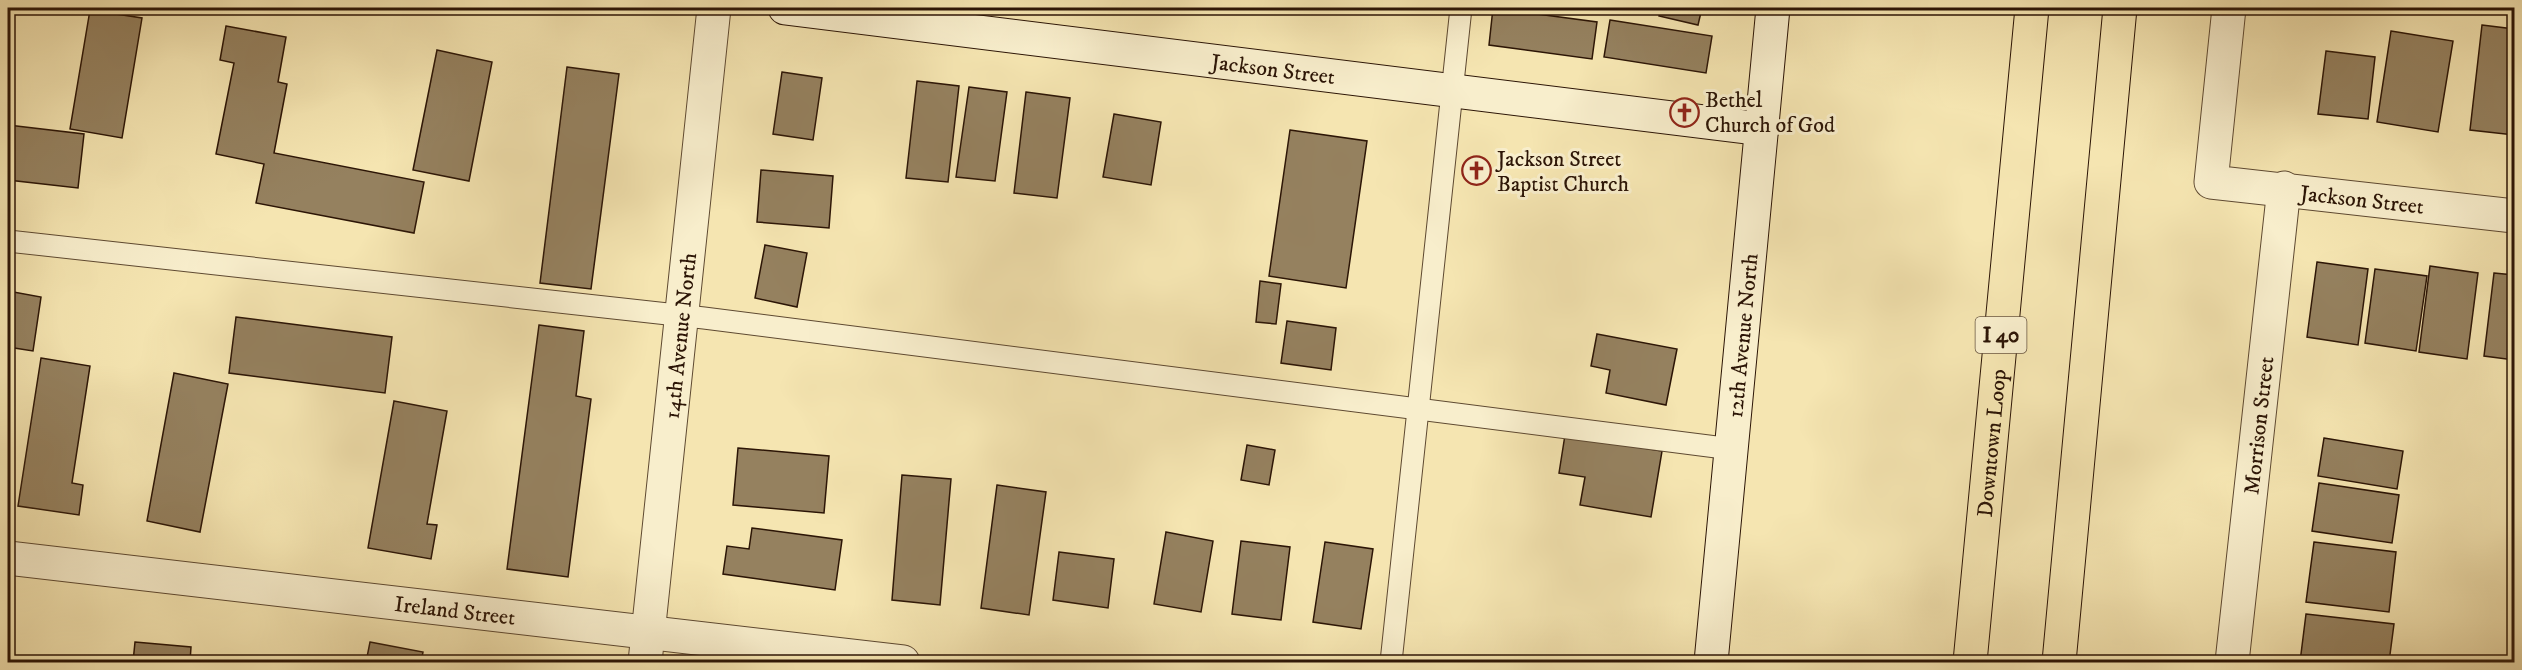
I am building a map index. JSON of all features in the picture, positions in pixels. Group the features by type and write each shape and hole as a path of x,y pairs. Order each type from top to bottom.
{"highway":[{"name":"Downtown Loop","path":"1970,663 2032,8"},
{"path":"2059,663 2120,8"}],"street":[{"name":"14th Avenue North","path":"647,648 714,8"},
{"name":"Jackson Street","path":"785,8 1762,129"},
{"name":"12th Avenue North","path":"1711,663 1773,8"},
{"name":"Jackson Street","path":"2229,8 2211,182 2514,216"},
{"name":"Morrison Street","path":"2232,663 2284,189"},
{"name":"Ireland Street","path":"8,558 647,648 903,663"}],"lane":[{"path":"1391,663 1461,8"},
{"path":"8,241 682,316 1417,407 1732,449"}],"building":[{"path":"1493,8 1597,22 1592,59 1489,45"},
{"path":"1661,8 1702,8 1698,25 1659,16"},
{"path":"90,10 142,18 122,138 70,129"},
{"path":"1610,20 1712,36 1706,73 1604,57"},
{"path":"2482,25 2514,29 2514,135 2470,130"},
{"path":"226,26 286,37 278,82 287,84 274,153 424,182 414,233 256,203 264,164 216,154 234,63 220,60"},
{"path":"2391,31 2453,41 2438,132 2377,122"},
{"path":"437,50 492,62 469,181 413,170"},
{"path":"2326,51 2375,57 2368,119 2318,114"},
{"path":"567,67 619,74 591,289 540,283"},
{"path":"782,72 822,78 813,140 773,134"},
{"path":"917,81 959,86 948,182 906,178"},
{"path":"969,87 1007,92 995,181 956,177"},
{"path":"1026,92 1070,98 1057,198 1014,193"},
{"path":"1114,114 1161,122 1151,185 1103,177"},
{"path":"8,125 84,134 78,188 8,180"},
{"path":"1290,130 1367,141 1346,288 1269,276"},
{"path":"761,170 833,176 829,228 757,222"},
{"path":"765,245 807,253 797,307 755,298"},
{"path":"2317,262 2368,269 2358,345 2307,337"},
{"path":"2430,266 2478,273 2467,359 2419,352"},
{"path":"2375,269 2427,276 2416,351 2365,343"},
{"path":"2494,273 2514,275 2514,360 2484,356"},
{"path":"1260,281 1281,284 1276,324 1256,322"},
{"path":"8,291 41,297 33,351 8,347"},
{"path":"236,317 392,337 385,393 229,373"},
{"path":"1287,321 1336,328 1331,370 1281,363"},
{"path":"539,325 584,331 576,396 591,399 568,577 507,569"},
{"path":"1597,334 1677,349 1666,405 1606,393 1610,370 1591,366"},
{"path":"41,358 90,366 72,483 83,485 79,515 18,506"},
{"path":"174,373 228,384 200,532 147,521"},
{"path":"394,401 447,411 427,524 437,525 431,559 368,548"},
{"path":"1565,435 1662,451 1651,517 1580,505 1585,477 1559,473"},
{"path":"2324,438 2403,451 2397,489 2318,476"},
{"path":"1247,445 1275,450 1269,485 1241,480"},
{"path":"738,448 829,456 824,513 733,505"},
{"path":"902,475 951,479 940,605 892,600"},
{"path":"2319,483 2399,495 2392,543 2312,531"},
{"path":"997,485 1046,492 1029,615 981,608"},
{"path":"752,528 842,540 835,590 723,574 727,546 749,549"},
{"path":"1166,532 1213,541 1201,612 1154,604"},
{"path":"1241,541 1290,547 1281,620 1232,614"},
{"path":"1325,542 1373,549 1361,629 1313,622"},
{"path":"2314,542 2396,552 2389,612 2306,602"},
{"path":"1059,552 1114,559 1108,608 1053,600"},
{"path":"2306,614 2394,624 2389,662 2300,662"},
{"path":"135,642 191,647 190,662 133,662"},
{"path":"370,642 423,652 421,662 366,662"},
{"path":"505,658 533,662 505,662"}],"place":[{"name":"Bethel Church of God","path":"1684,112"},
{"name":"Jackson Street Baptist Church","path":"1476,171"}]}
